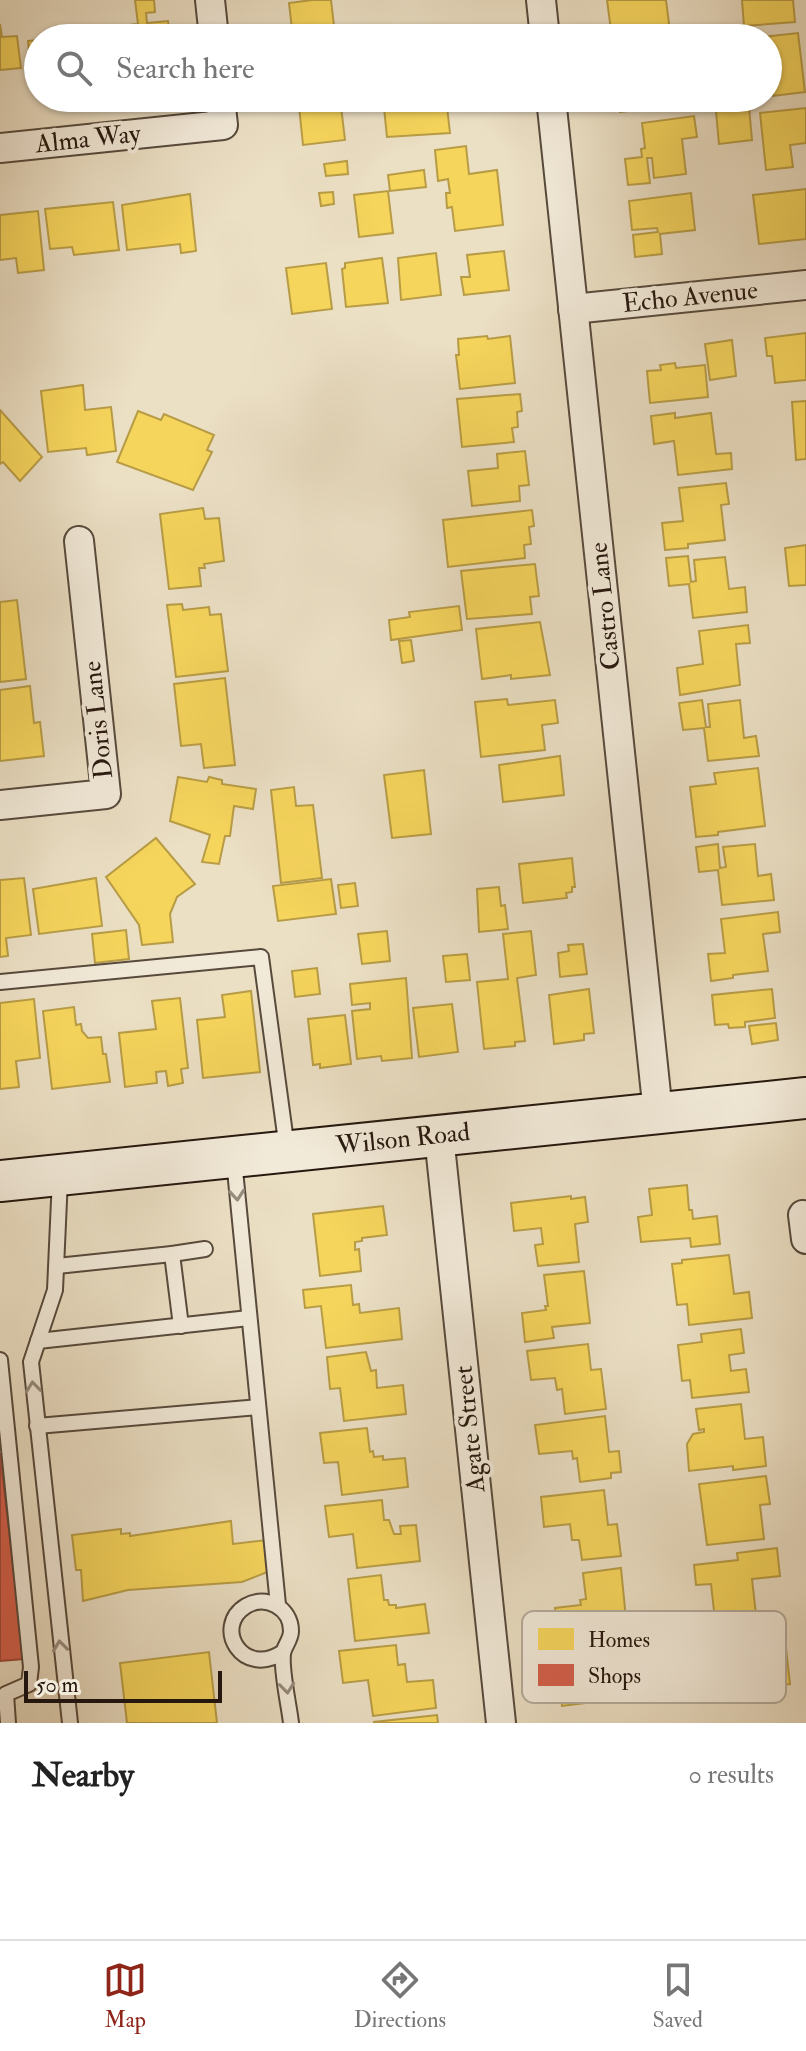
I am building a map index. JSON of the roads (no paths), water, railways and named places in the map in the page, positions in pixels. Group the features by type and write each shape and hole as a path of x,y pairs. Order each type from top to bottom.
{"street":[{"path":"210,0 213,24"},
{"path":"541,0 544,24"},
{"name":"Alma Way","path":"0,148 216,112"},
{"name":"Castro Lane","path":"552,112 658,1113"},
{"name":"Echo Avenue","path":"573,309 806,285"},
{"name":"Doris Lane","path":"0,805 106,794 79,541"},
{"name":"Wilson Road","path":"0,1181 806,1098"},
{"name":"Agate Street","path":"439,1136 501,1723"}],"lane":[{"path":"0,982 261,957 287,1151"},
{"path":"234,1157 278,1605 291,1626 291,1635 283,1652 291,1723"},
{"path":"60,1175 55,1290 31,1362 70,1723"},
{"path":"57,1266 205,1249"},
{"path":"172,1254 181,1326"},
{"path":"38,1341 249,1318"},
{"path":"0,1360 31,1667 29,1684 6,1694 8,1723"},
{"path":"37,1426 258,1407"},
{"path":"278,1605 264,1602 245,1607 233,1623 232,1633 234,1643 247,1657 266,1661 283,1652"}]}
